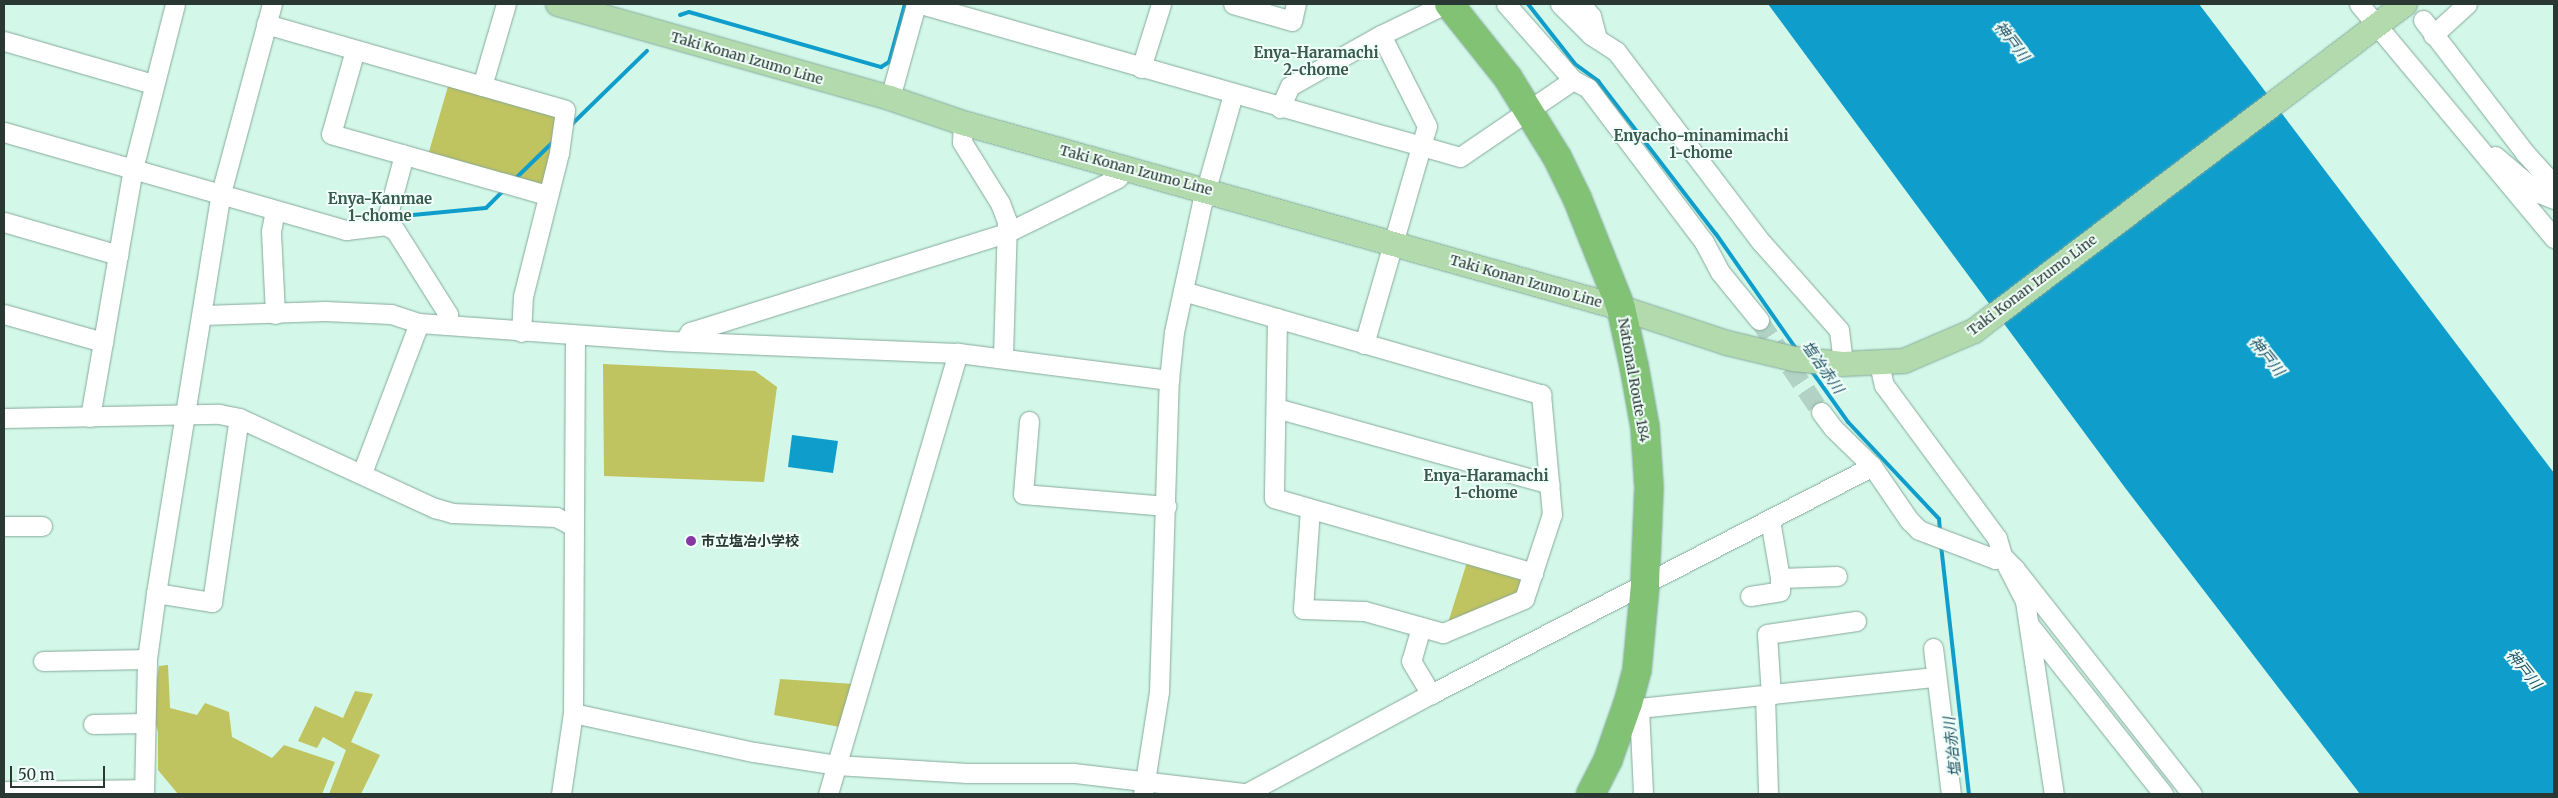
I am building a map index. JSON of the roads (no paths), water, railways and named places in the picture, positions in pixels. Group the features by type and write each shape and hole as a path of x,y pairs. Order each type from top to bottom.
{"highway":[{"name":"National Route 184","path":"1449,4 1482,42 1530,110 1577,198 1621,308 1645,427 1649,488 1645,585 1634,706 1591,794"}],"main road":[{"name":"Taki Konan Izumo Line","path":"558,4 890,98 963,122 1206,189 1621,308 1726,343 1794,359 1843,364 1879,364 1904,360 1974,331 2405,4"}],"street":[{"path":"90,417 133,170 153,84 175,4"},
{"path":"4,791 144,792 144,723 148,659 156,593 222,193 272,4"},
{"path":"482,86 506,4"},
{"path":"890,98 916,4"},
{"path":"921,4 941,6 1142,68 1460,157 1573,80"},
{"path":"1142,68 1161,4"},
{"path":"1234,4 1292,21 1296,4"},
{"path":"1280,108 1290,86 1381,34 1445,4"},
{"path":"1506,4 1573,80 1588,88 1704,242 1720,272 1759,320"},
{"path":"1560,4 1597,39 1616,51 1762,243 1839,330 1843,364"},
{"path":"1581,4 1591,16 1597,39"},
{"path":"2359,4 2368,31 2465,134 2554,238"},
{"path":"2467,4 2428,28 2525,153 2554,185"},
{"path":"266,24 565,110 559,153 523,296 520,332"},
{"path":"1364,344 1427,126 1424,116 1381,34"},
{"path":"4,41 153,84"},
{"path":"355,50 331,134 547,195"},
{"path":"1144,788 1159,692 1167,506 1169,380 1174,332 1206,189 1233,94"},
{"path":"963,122 962,142 1000,203 1007,221 1003,358"},
{"path":"4,132 346,230 385,225 394,230 448,314 448,325"},
{"path":"2465,134 2539,193 2554,199"},
{"path":"385,225 404,155"},
{"path":"684,341 690,332 1006,233 1118,178"},
{"path":"275,210 271,231 275,314"},
{"path":"4,222 118,255"},
{"path":"1184,291 1541,394 1552,514 1524,599 1443,633 1364,610 1303,609 1310,510"},
{"path":"203,316 325,311 391,314 419,323 520,332 958,353 1169,380"},
{"path":"4,314 103,342"},
{"path":"1277,318 1274,498 1310,510 1533,573"},
{"path":"362,473 419,323"},
{"path":"561,794 572,712 575,335"},
{"path":"828,794 958,353"},
{"path":"1879,364 1884,385 1997,538 2002,556 2025,601 2054,794"},
{"path":"1276,408 1550,484"},
{"path":"4,418 90,417 187,412 239,418 435,508 452,513 532,514 556,517 572,525"},
{"path":"1821,412 1833,428 1872,466 1909,520 1920,530 1995,559 2002,556"},
{"path":"156,593 212,602 239,418"},
{"path":"1029,422 1023,494 1167,506"},
{"path":"572,712 754,752 836,765 967,773 1074,773 1144,788 1248,794 1430,694 1645,585 1872,466"},
{"path":"1750,596 1780,591 1780,578 1770,520"},
{"path":"4,526 42,526"},
{"path":"2002,556 2192,794"},
{"path":"1780,578 1837,576"},
{"path":"1768,794 1767,634 1856,621"},
{"path":"2030,625 2163,794"},
{"path":"1421,627 1411,661 1430,694"},
{"path":"1933,648 1935,677 1951,794"},
{"path":"43,661 148,659"},
{"path":"1642,794 1634,706 1768,695 1935,677"},
{"path":"93,724 144,723"}],"water":[{"name":"神戸川","path":"1768,4 2199,4 2554,473 2554,794 2360,794 2126,489"},
{"path":"792,435 838,441 833,473 788,467"}],"waterway":[{"path":"680,15 689,12 881,67 889,62 905,4"},
{"name":"塩冶赤川","path":"1528,4 1575,64 1598,81 1716,234 1797,350"},
{"path":"569,127 647,51"},
{"path":"515,179 553,142"},
{"path":"392,217 486,208 505,189"},
{"name":"塩冶赤川","path":"1811,370 1848,422 1939,519 1940,531"},
{"name":"塩冶赤川","path":"1941,545 1969,794"}],"tunnel":[{"path":"1759,320 1821,412"}],"place":[{"name":"市立塩冶小学校","path":"691,541"}],"district":[{"name":"Enya-Haramachi 2-chome","path":"1316,60"},
{"name":"Enyacho-minamimachi 1-chome","path":"1701,144"},
{"name":"Enya-Kanmae 1-chome","path":"380,206"},
{"name":"Enya-Haramachi 1-chome","path":"1486,484"}]}
